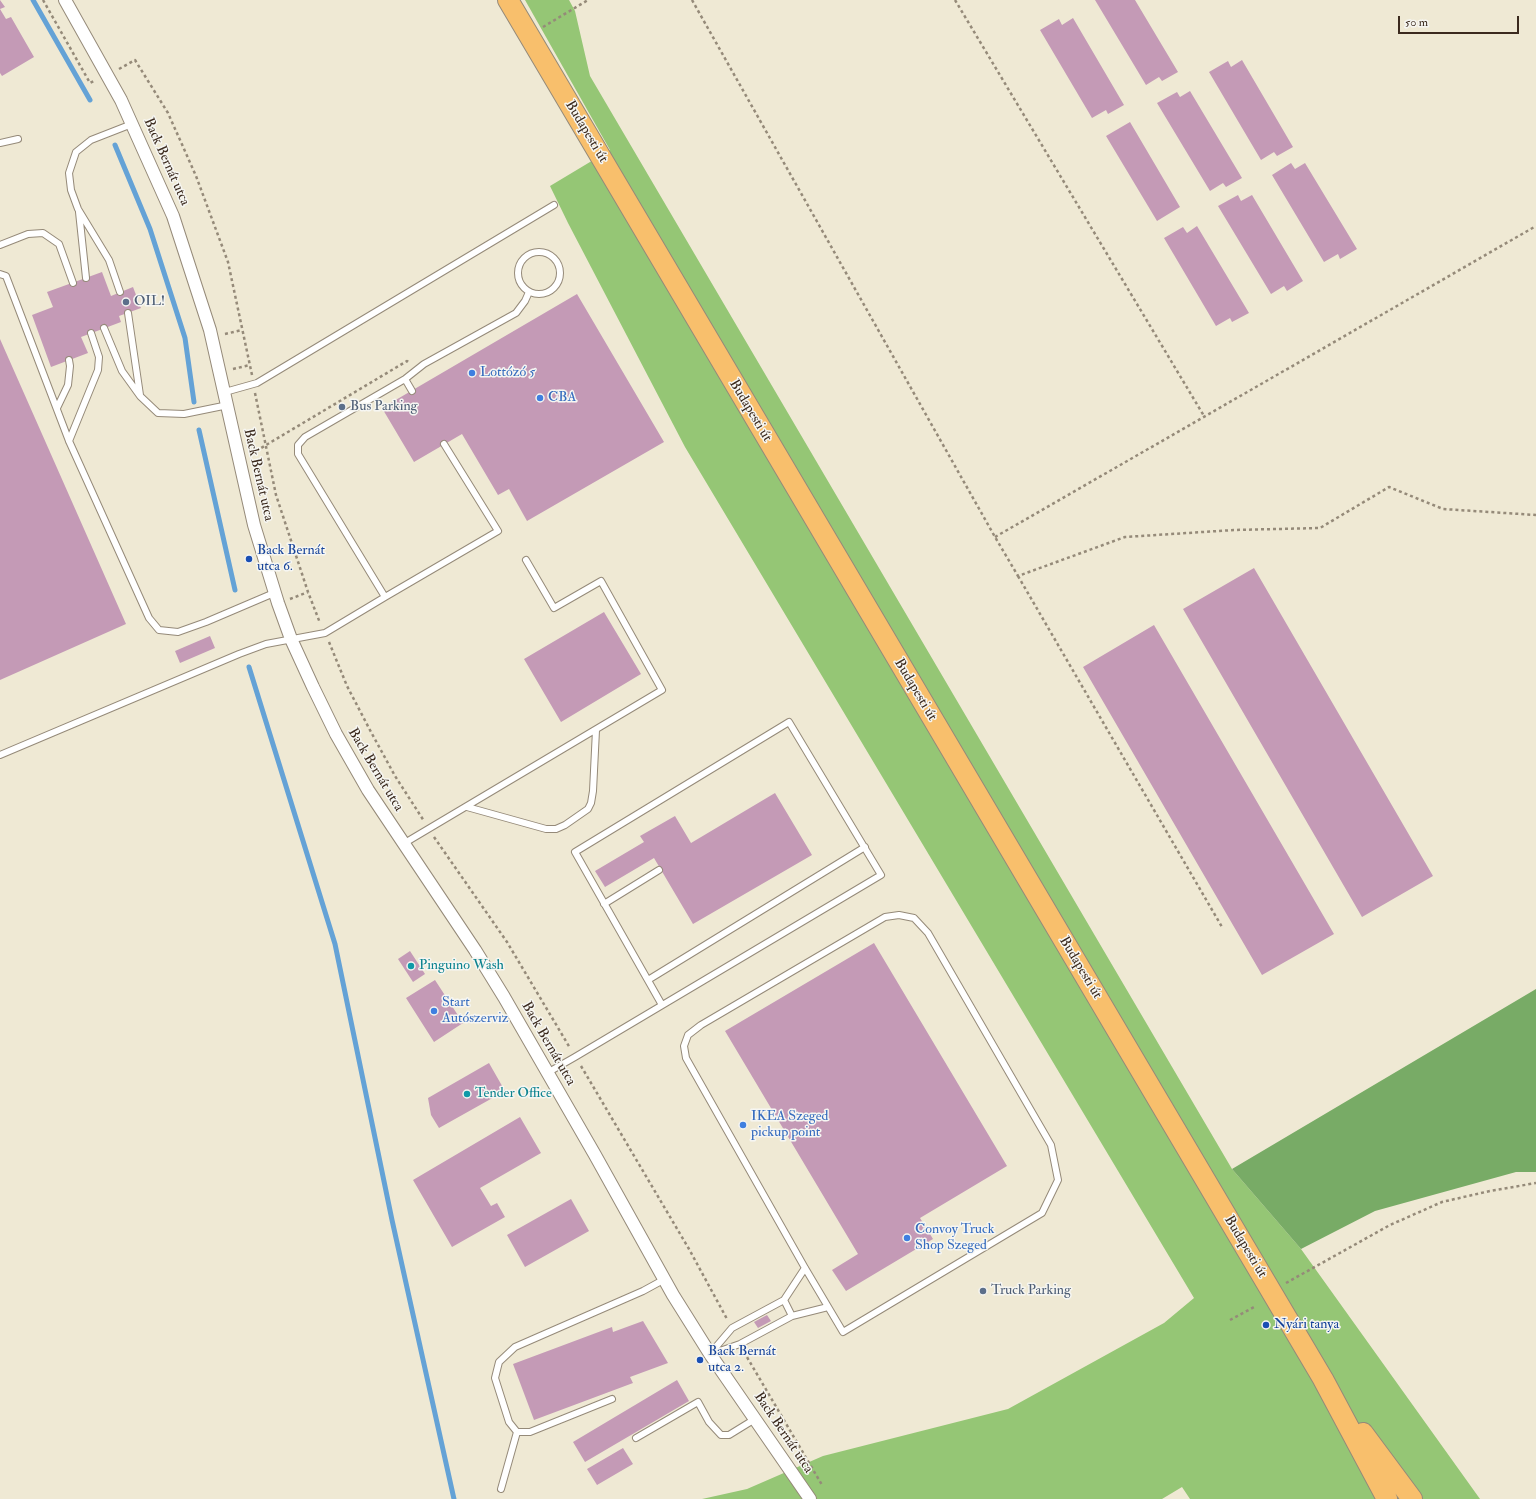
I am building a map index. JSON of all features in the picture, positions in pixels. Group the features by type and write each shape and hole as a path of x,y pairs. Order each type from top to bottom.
{"main road":[{"name":"Budapesti út","path":"508,0 1323,1379 1387,1499"},
{"name":"Budapesti út","path":"1323,1379 1412,1499"}],"street":[{"name":"Back Bernát utca","path":"65,0 108,75 132,124 173,216 210,330 254,525 276,598 313,687 368,790 475,950 504,997 665,1279 710,1354 806,1494"}],"lane":[{"path":"120,292 109,260 78,209 71,190 69,173 76,152 92,140 132,124"},
{"path":"0,143 18,139"},
{"path":"225,392 257,383 554,205"},
{"path":"78,209 86,278"},
{"path":"0,245 28,234 43,233 59,244 72,283"},
{"path":"540,251 553,256 558,261 561,275 555,288 542,294 528,292 519,281 517,274 521,261 526,255 532,252 540,251"},
{"path":"0,274 6,276 69,441 148,618 159,630 178,632 276,598"},
{"path":"385,597 298,454 298,445 304,437 405,379 424,364 516,312 525,301 528,292"},
{"path":"128,312 140,396"},
{"path":"104,328 122,371 140,396 158,413 184,414 228,405"},
{"path":"69,441 98,370 98,357 91,333"},
{"path":"57,408 68,385 70,366 69,360"},
{"path":"405,379 412,390"},
{"path":"0,755 239,654 266,644 325,633 498,531 444,444"},
{"path":"403,844 662,690 601,582 554,608 526,560"},
{"path":"547,1073 575,1057 881,875 789,722 575,852 662,1005"},
{"path":"467,807 546,829 556,829 566,825 588,809 591,803 596,730"},
{"path":"648,980 865,847"},
{"path":"604,904 659,870"},
{"path":"899,915 914,918 928,933 1051,1145 1058,1180 1042,1213 843,1332 828,1307 804,1268 686,1058 684,1046 688,1035 701,1025 885,917 899,915"},
{"path":"710,1354 732,1328 784,1300 804,1268"},
{"path":"517,1432 509,1422 495,1378 499,1362 515,1347 643,1292 665,1279"},
{"path":"784,1300 792,1316"},
{"path":"710,1354 740,1344 792,1316 828,1307"},
{"path":"517,1432 530,1432 612,1399"},
{"path":"636,1438 698,1402 709,1422 721,1435 729,1435 755,1419"},
{"path":"501,1489 517,1432"}],"path":[{"path":"43,0 90,83 135,60 168,113 196,176 228,262 276,495 308,592 347,686 395,776 507,942 689,1249 732,1328"},
{"path":"529,36 588,0"},
{"path":"692,0 995,538 1222,927"},
{"path":"955,0 1204,416"},
{"path":"995,538 1204,416 1536,226"},
{"path":"223,334 242,330"},
{"path":"239,460 407,360 418,369"},
{"path":"231,369 250,365"},
{"path":"1018,576 1125,537 1234,530 1320,528 1389,487 1442,509 1536,515"},
{"path":"276,598 308,592"},
{"path":"1271,1291 1390,1225 1442,1202 1490,1191 1536,1183"},
{"path":"1230,1320 1256,1306"},
{"path":"740,1344 822,1485"}],"green space":[{"path":"525,0 569,0 575,11 590,76 1232,1169 1301,1249 1480,1499 1190,1499 1182,1487 1162,1499 702,1499 747,1489 823,1456 1008,1409 1164,1323 1194,1298 685,447 568,223 550,186 610,150"},
{"path":"1536,989 1536,1172 1516,1172 1375,1211 1301,1249 1232,1169"}],"building":[{"path":"0,0 5,7 0,9"},
{"path":"1095,0 1135,0 1178,72 1162,81 1159,77 1146,85"},
{"path":"0,9 6,19 11,17 34,57 2,76 0,73"},
{"path":"1073,18 1124,105 1108,114 1106,110 1092,118 1040,30 1059,19 1062,25"},
{"path":"1242,60 1293,147 1277,156 1274,152 1261,160 1209,72 1228,61 1231,67"},
{"path":"1190,91 1242,178 1226,187 1223,183 1210,191 1157,103 1177,92 1180,97"},
{"path":"1130,122 1180,207 1157,221 1106,136"},
{"path":"1291,163 1295,169 1305,163 1357,249 1340,259 1338,254 1324,262 1272,175"},
{"path":"1238,195 1241,201 1252,195 1303,281 1287,291 1284,286 1271,294 1218,206"},
{"path":"1197,226 1249,313 1232,322 1230,318 1216,326 1164,238 1183,227 1187,233"},
{"path":"102,272 111,296 133,287 141,308 119,316 121,322 81,337 88,353 51,367 32,315 53,307 47,292"},
{"name":"CBA","path":"577,294 664,442 527,521 509,489 498,495 462,434 414,462 382,408"},
{"path":"0,339 126,624 0,680"},
{"path":"1254,568 1433,876 1362,917 1183,609"},
{"path":"604,612 641,674 561,722 524,659"},
{"path":"1154,625 1334,934 1262,975 1083,667"},
{"path":"210,636 215,648 180,663 175,651"},
{"path":"775,793 812,855 693,924 654,858 605,887 595,871 644,842 640,836 675,816 691,843"},
{"path":"874,943 1007,1166 920,1218 933,1239 846,1291 832,1270 858,1254 725,1031"},
{"name":"Pinguino Wash","path":"410,951 425,974 413,982 398,959"},
{"name":"Start Autószerviz","path":"435,980 463,1023 434,1042 406,998"},
{"name":"Tender Office","path":"489,1063 505,1091 439,1128 431,1115 428,1098"},
{"path":"520,1117 541,1153 480,1188 491,1206 497,1203 505,1217 452,1247 413,1180"},
{"path":"571,1199 589,1231 525,1267 507,1235"},
{"path":"767,1315 771,1321 758,1328 754,1322"},
{"path":"643,1321 668,1363 630,1377 633,1383 534,1420 513,1364 612,1327 613,1332"},
{"path":"677,1380 689,1401 585,1462 573,1442"},
{"path":"623,1448 633,1464 597,1485 587,1469"}],"waterway":[{"path":"33,0 90,100"},
{"path":"115,145 150,229 185,338 194,402"},
{"path":"199,430 235,590"},
{"path":"249,667 335,944 392,1220 454,1499"}],"place":[{"name":"OIL!","path":"126,302"},
{"name":"Lottózó 5","path":"472,373"},
{"name":"CBA","path":"540,398"},
{"name":"Bus Parking","path":"342,407"},
{"name":"Back Bernát utca 6.","path":"249,559"},
{"name":"Pinguino Wash","path":"411,966"},
{"name":"Start Autószerviz","path":"434,1011"},
{"name":"Tender Office","path":"467,1094"},
{"name":"IKEA Szeged pickup point","path":"743,1125"},
{"name":"Convoy Truck Shop Szeged","path":"907,1238"},
{"name":"Truck Parking","path":"983,1291"},
{"name":"Nyári tanya","path":"1266,1325"},
{"name":"Back Bernát utca 2.","path":"700,1360"}]}
